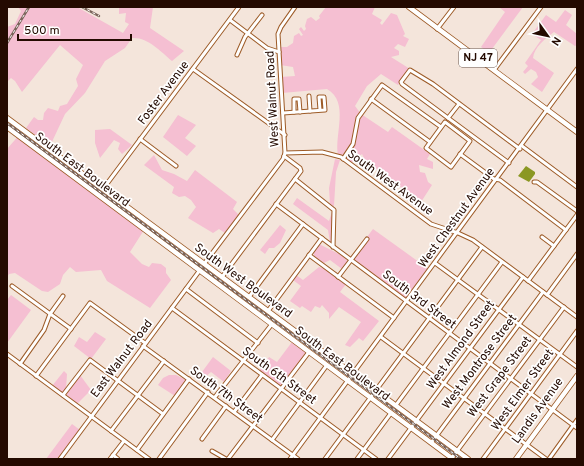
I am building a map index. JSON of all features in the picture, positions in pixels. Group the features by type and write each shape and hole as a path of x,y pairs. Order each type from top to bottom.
{"main road":[{"name":"NJ 47","path":"408,7 577,132"},
{"name":"South West Boulevard","path":"7,118 268,311 351,377 376,390 396,406 414,424 437,436 468,459"},
{"name":"South East Boulevard","path":"7,127 327,366 351,377 370,398 391,413 414,424 432,443 452,459"},
{"path":"183,258 187,252"},
{"name":"Landis Avenue","path":"516,459 577,376"}],"street":[{"name":"Foster Avenue","path":"103,189 239,7"},
{"name":"West Walnut Road","path":"204,264 285,154 279,31 296,7"},
{"path":"438,29 454,7"},
{"path":"494,70 541,7"},
{"path":"237,55 248,34 262,15"},
{"path":"230,20 270,50 279,52"},
{"path":"193,69 285,135"},
{"name":"West Chestnut Avenue","path":"290,459 458,233 577,69"},
{"path":"509,163 402,84 401,82 410,70 577,187"},
{"path":"343,159 353,144 358,118 382,85 441,127"},
{"path":"309,96 310,111"},
{"path":"294,112 294,99 299,99 300,112"},
{"path":"371,99 430,142"},
{"path":"448,118 459,104"},
{"path":"283,113 320,110"},
{"path":"445,122 470,141 451,167 426,148 441,127 445,122"},
{"path":"140,139 176,166"},
{"name":"South West Avenue","path":"285,154 322,152 343,159 431,224 458,233 482,247 577,317"},
{"path":"222,277 301,169 285,154"},
{"path":"460,154 566,230"},
{"path":"295,179 334,210 333,247"},
{"path":"534,182 537,182 577,211"},
{"name":"South 3rd Street","path":"276,204 577,428"},
{"path":"528,281 577,215"},
{"path":"249,297 303,224"},
{"path":"542,237 554,246"},
{"path":"268,311 322,238"},
{"path":"338,277 367,239"},
{"path":"325,459 482,247"},
{"path":"547,294 577,254"},
{"path":"309,255 394,318"},
{"path":"396,406 502,262"},
{"path":"435,263 577,367"},
{"name":"East Walnut Road","path":"60,459 200,270"},
{"name":"West Almond Street","path":"388,459 523,277"},
{"path":"12,286 71,329 36,376"},
{"path":"186,289 258,342"},
{"name":"West Montrose Street","path":"432,443 543,292"},
{"path":"20,364 48,324 50,314 63,296"},
{"name":"South 7th Street","path":"71,329 91,303 164,361 298,459"},
{"name":"West Grape Street","path":"452,459 564,307"},
{"name":"South 6th Street","path":"172,308 376,459"},
{"path":"215,397 272,324"},
{"name":"West Elmer Street","path":"482,459 577,331"},
{"path":"381,337 547,459 577,420"},
{"path":"212,451 227,459 309,352"},
{"path":"7,354 149,459"},
{"path":"63,395 90,360 163,414"},
{"path":"111,431 164,361"},
{"path":"272,440 327,366"},
{"path":"234,412 262,375"},
{"path":"137,450 189,379"},
{"path":"159,459 208,392"},
{"path":"202,439 226,406"},
{"path":"357,459 391,413"},
{"path":"110,459 124,441"},
{"path":"113,455 118,459"}],"shaded area":[{"path":"18,7 77,7 123,33 129,24 125,22 126,13 119,14 119,7 153,7 150,28 184,51 172,61 149,42 138,38 132,38 125,48 105,61 85,93 65,114 50,146 26,128 34,117 38,120 43,120 44,113 48,108 58,111 60,106 67,104 78,86 76,79 83,65 60,45 22,92 15,81 11,78 7,82 7,27 15,24 21,11"},
{"path":"326,7 375,7 372,14 382,20 380,23 382,25 391,13 397,15 405,34 403,36 409,39 405,47 398,44 394,48 399,51 399,55 391,57 410,69 398,85 381,74 367,86 355,106 361,114 388,132 392,127 430,154 427,159 433,162 433,169 419,165 420,172 425,173 428,182 432,185 421,202 365,160 362,154 350,164 338,155 337,147 340,110 334,95 327,89 282,93 281,77 295,76 293,67 280,65 279,47 287,47 293,43 294,36 299,33 301,36 303,35 299,29 301,27 304,31 306,29 305,26 307,19 311,17 316,21 320,18 319,16"},
{"path":"499,7 523,7 489,53 481,47 505,12"},
{"path":"565,10 572,15 566,25 577,34 577,45 575,46 554,32 538,47 533,58 554,73 542,92 531,84 538,77 536,72 531,69 525,74 523,72 528,66 525,63 541,40 532,34 546,15 556,22"},
{"path":"178,115 196,125 185,138 196,146 187,156 163,137"},
{"path":"110,129 132,145 122,154 118,149 120,143 114,140 100,158 95,143 95,130"},
{"path":"21,133 48,153 46,158 144,230 130,252 142,264 149,267 152,263 161,264 166,268 166,273 171,280 150,308 107,281 101,270 76,272 70,267 63,275 60,284 48,292 42,291 15,273 9,274 7,277 7,149"},
{"path":"154,155 162,170 187,181 195,170 237,202 233,209 239,215 225,233 219,229 213,233 188,218 196,207 191,200 185,196 179,197 172,193 174,187 144,165"},
{"path":"335,159 340,160 336,172 334,206 330,205 329,188"},
{"path":"526,166 535,172 529,182 518,176"},
{"path":"297,198 329,221 332,212 334,213 333,244 330,242 328,230 293,204"},
{"path":"280,225 286,230 280,243 274,248 269,248 265,254 260,250"},
{"path":"373,229 430,270 407,302 350,260"},
{"path":"319,244 343,256 348,262 342,269 330,260 324,263 314,256 314,252"},
{"path":"322,265 346,284 340,292 379,321 363,341 359,338 350,347 345,345 361,322 339,307 329,319 329,313 322,305 320,308 315,306 311,312 302,306 300,308 290,301 301,286 293,280 296,275 303,280 319,267 322,268"},
{"path":"11,295 31,310 7,343 7,300"},
{"path":"95,332 106,339 91,359 74,346 79,337 87,342"},
{"path":"292,342 307,353 281,388 259,371 269,357 277,362"},
{"path":"213,357 231,371 224,382 211,372 203,379 199,376"},
{"path":"64,371 67,374 66,389 62,393 52,386"},
{"path":"80,375 91,390 77,404 66,395"},
{"path":"169,375 176,375 186,380 175,396 158,385 163,378"},
{"path":"72,424 80,430 58,459 46,459"}],"railway":[{"path":"7,43 29,7"},
{"path":"82,7 99,16"},
{"path":"7,123 461,459"}]}
